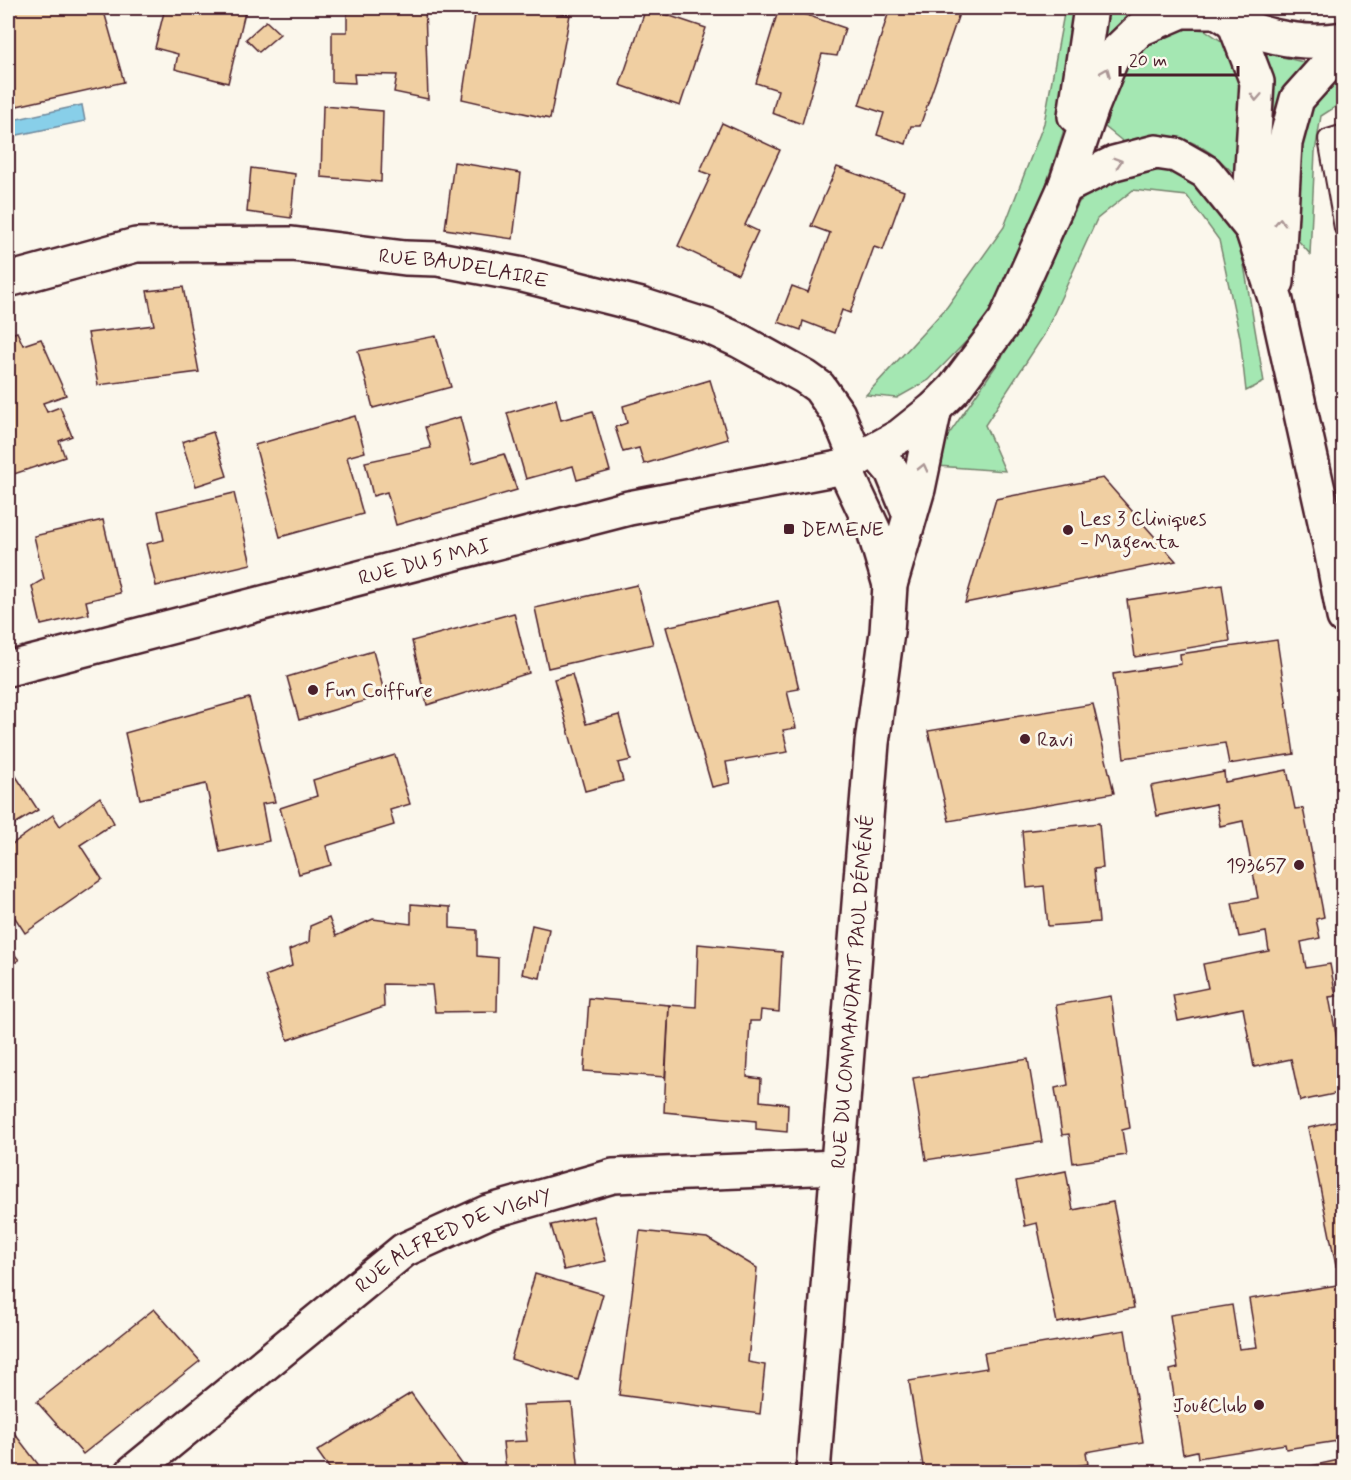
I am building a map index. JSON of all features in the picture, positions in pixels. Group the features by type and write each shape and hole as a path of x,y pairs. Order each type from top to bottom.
{"street":[{"path":"1065,187 1091,8"},
{"path":"858,460 900,436 935,408 954,389 1005,321 1065,187 1092,107 1113,55 1140,28 1182,11 1222,14 1275,38 1320,43 1344,39"},
{"path":"1222,14 1257,82 1251,185 1252,229 1276,301 1337,539 1344,617"},
{"path":"1276,301 1285,143 1297,99 1330,62 1344,55"},
{"path":"1065,187 1114,163 1156,152 1176,155 1206,172 1252,229"},
{"name":"RUE BAUDELAIRE","path":"8,280 136,246 248,244 292,244 405,258 438,259 524,275 641,305 707,326 805,376 819,387 838,414 858,460"},
{"name":"RUE DU COMMANDANT PAUL DÉMÉNÉ","path":"813,1473 872,743 890,585 910,515 935,408"},
{"path":"858,460 892,471 910,515"},
{"path":"858,460 874,531 890,585"},
{"name":"RUE DU 5 MAI","path":"8,669 629,508 858,460"},
{"name":"RUE ALFRED DE VIGNY","path":"133,1473 404,1250 488,1212 613,1176 838,1167"}],"lane":[{"path":"1344,134 1328,139 1344,228"}],"green space":[{"path":"1065,8 1082,8 1063,133 1036,216 983,324 929,380 897,398 866,395 947,307 1004,227 1044,123"},
{"path":"1100,8 1146,8 1101,55"},
{"path":"1168,26 1205,30 1233,49 1242,74 1235,175 1211,153 1186,140 1158,137 1126,144 1105,127 1121,68 1148,39"},
{"path":"1266,53 1307,63 1289,83 1271,133 1268,122 1271,76"},
{"path":"1343,71 1343,102 1321,116 1315,152 1310,254 1290,231 1295,140 1311,95"},
{"path":"1176,169 1207,187 1231,218 1244,265 1264,382 1246,391 1240,337 1219,240 1187,196 1133,190 1097,219 1044,335 985,425 1005,471 937,466 947,437 1004,354 1035,296 1079,202 1112,175"}],"water":[{"path":"82,105 85,121 8,137 8,121"}],"building":[{"path":"8,8 103,8 124,82 8,108"},
{"path":"165,8 246,8 228,83 175,69 178,54 155,48"},
{"path":"347,8 425,8 428,99 394,92 397,75 354,74 355,83 332,82 332,32 347,32"},
{"path":"476,8 522,8 570,15 550,119 462,99"},
{"path":"646,8 706,28 680,106 620,85"},
{"path":"779,8 786,8 845,28 837,56 822,54 802,124 772,113 778,90 756,83"},
{"path":"890,8 961,8 920,126 911,126 906,144 877,135 884,113 859,105"},
{"path":"266,21 280,34 259,52 246,39"},
{"path":"323,106 383,111 381,182 321,177"},
{"path":"722,123 780,150 745,225 758,231 738,274 678,246 711,175 700,171"},
{"path":"454,162 521,173 513,239 445,229"},
{"path":"837,167 904,191 883,250 874,247 850,313 842,310 834,333 803,321 801,330 778,322 792,286 808,292 830,233 811,226"},
{"path":"251,168 295,174 291,218 247,212"},
{"path":"183,287 199,372 98,385 88,333 154,325 147,291"},
{"path":"17,332 23,345 41,339 66,395 43,403 47,412 60,407 72,436 59,441 65,457 8,476 8,335"},
{"path":"436,336 451,387 373,408 358,351"},
{"path":"710,380 728,439 644,464 639,448 623,452 615,427 627,423 623,406"},
{"path":"556,399 561,420 593,411 610,471 577,480 573,466 526,479 507,413"},
{"path":"355,416 365,452 347,457 363,514 280,537 255,445"},
{"path":"460,417 472,463 504,454 517,490 396,525 387,492 373,496 365,462 431,448 425,427"},
{"path":"213,432 227,476 196,486 182,442"},
{"name":"Les 3 Cliniques - Magenta","path":"1103,478 1176,561 965,603 996,499"},
{"path":"234,493 251,564 156,586 146,544 164,540 158,511"},
{"path":"103,520 120,593 86,601 89,614 41,625 32,586 44,579 34,536"},
{"path":"637,585 653,644 548,668 535,608"},
{"path":"1222,585 1230,641 1135,657 1127,600"},
{"path":"778,601 799,689 787,691 796,728 783,730 788,752 726,762 730,783 712,787 666,627"},
{"path":"514,613 529,673 427,705 412,641"},
{"path":"1277,640 1294,754 1229,764 1225,743 1124,758 1113,674 1181,664 1180,654"},
{"path":"373,651 385,695 299,720 287,677"},
{"path":"572,674 586,724 619,715 631,760 618,763 623,781 585,791 554,679"},
{"path":"249,698 275,802 262,804 269,841 220,852 206,784 140,799 125,733"},
{"path":"1093,704 1114,793 949,821 928,731"},
{"path":"395,755 410,804 390,810 394,825 326,846 331,865 299,874 280,808 317,796 313,780"},
{"path":"8,764 38,810 8,828"},
{"path":"1287,770 1295,809 1303,808 1324,917 1316,919 1320,938 1301,942 1306,968 1330,964 1336,996 1329,997 1339,1050 1344,1049 1344,1068 1341,1069 1344,1092 1300,1101 1291,1059 1254,1067 1243,1008 1178,1021 1173,995 1208,988 1203,964 1269,951 1266,932 1239,937 1232,903 1258,898 1243,821 1220,826 1216,804 1157,816 1151,786 1224,772 1225,782"},
{"path":"100,797 114,823 80,845 102,879 25,933 8,907 8,847 53,815 60,826"},
{"path":"1099,823 1103,868 1094,869 1099,922 1048,926 1044,886 1027,888 1022,831"},
{"path":"411,904 450,907 450,928 477,930 477,956 498,958 497,1011 435,1012 432,985 383,984 384,1007 288,1040 265,976 292,966 289,950 309,942 310,926 329,918 336,936 373,919 411,924"},
{"path":"532,925 549,929 540,978 522,974"},
{"path":"698,944 782,952 779,1012 761,1010 760,1021 750,1021 747,1077 761,1079 760,1101 788,1104 787,1132 756,1129 756,1121 664,1112 669,1005 696,1007"},
{"path":"8,946 19,960 8,967"},
{"path":"1111,996 1130,1128 1122,1130 1126,1155 1073,1163 1069,1134 1062,1135 1055,1088 1068,1085 1056,1005"},
{"path":"589,998 669,1005 665,1077 584,1071"},
{"path":"1028,1059 1042,1142 926,1160 913,1078"},
{"path":"1344,1120 1344,1264 1336,1266 1308,1128"},
{"path":"1066,1171 1073,1210 1113,1202 1134,1308 1057,1323 1037,1223 1025,1226 1016,1181"},
{"path":"593,1216 606,1261 564,1270 551,1225"},
{"path":"640,1231 707,1238 757,1268 748,1362 765,1365 760,1414 619,1395"},
{"path":"535,1274 603,1294 578,1380 511,1359"},
{"name":"JouéClub","path":"1344,1284 1344,1440 1286,1449 1285,1444 1198,1458 1197,1451 1183,1454 1170,1370 1178,1368 1170,1315 1232,1305 1239,1349 1257,1347 1249,1299"},
{"path":"154,1309 200,1361 83,1454 37,1402"},
{"path":"1125,1330 1143,1442 1086,1452 1088,1464 1035,1472 1011,1472 1009,1464 958,1472 924,1472 909,1381 987,1368 984,1353"},
{"path":"411,1393 467,1471 332,1472 317,1451"},
{"path":"572,1403 579,1472 506,1471 503,1442 527,1441 523,1405"},
{"path":"8,1425 44,1472 8,1472"},
{"path":"1344,1459 1344,1472 1302,1472 1301,1468"}],"place":[{"name":"DEMENE","path":"789,529"},
{"name":"Les 3 Cliniques - Magenta","path":"1068,530"},
{"name":"Fun Coiffure","path":"313,690"},
{"name":"Ravi","path":"1025,739"},
{"name":"193657","path":"1299,865"},
{"name":"JouéClub","path":"1259,1405"}]}
